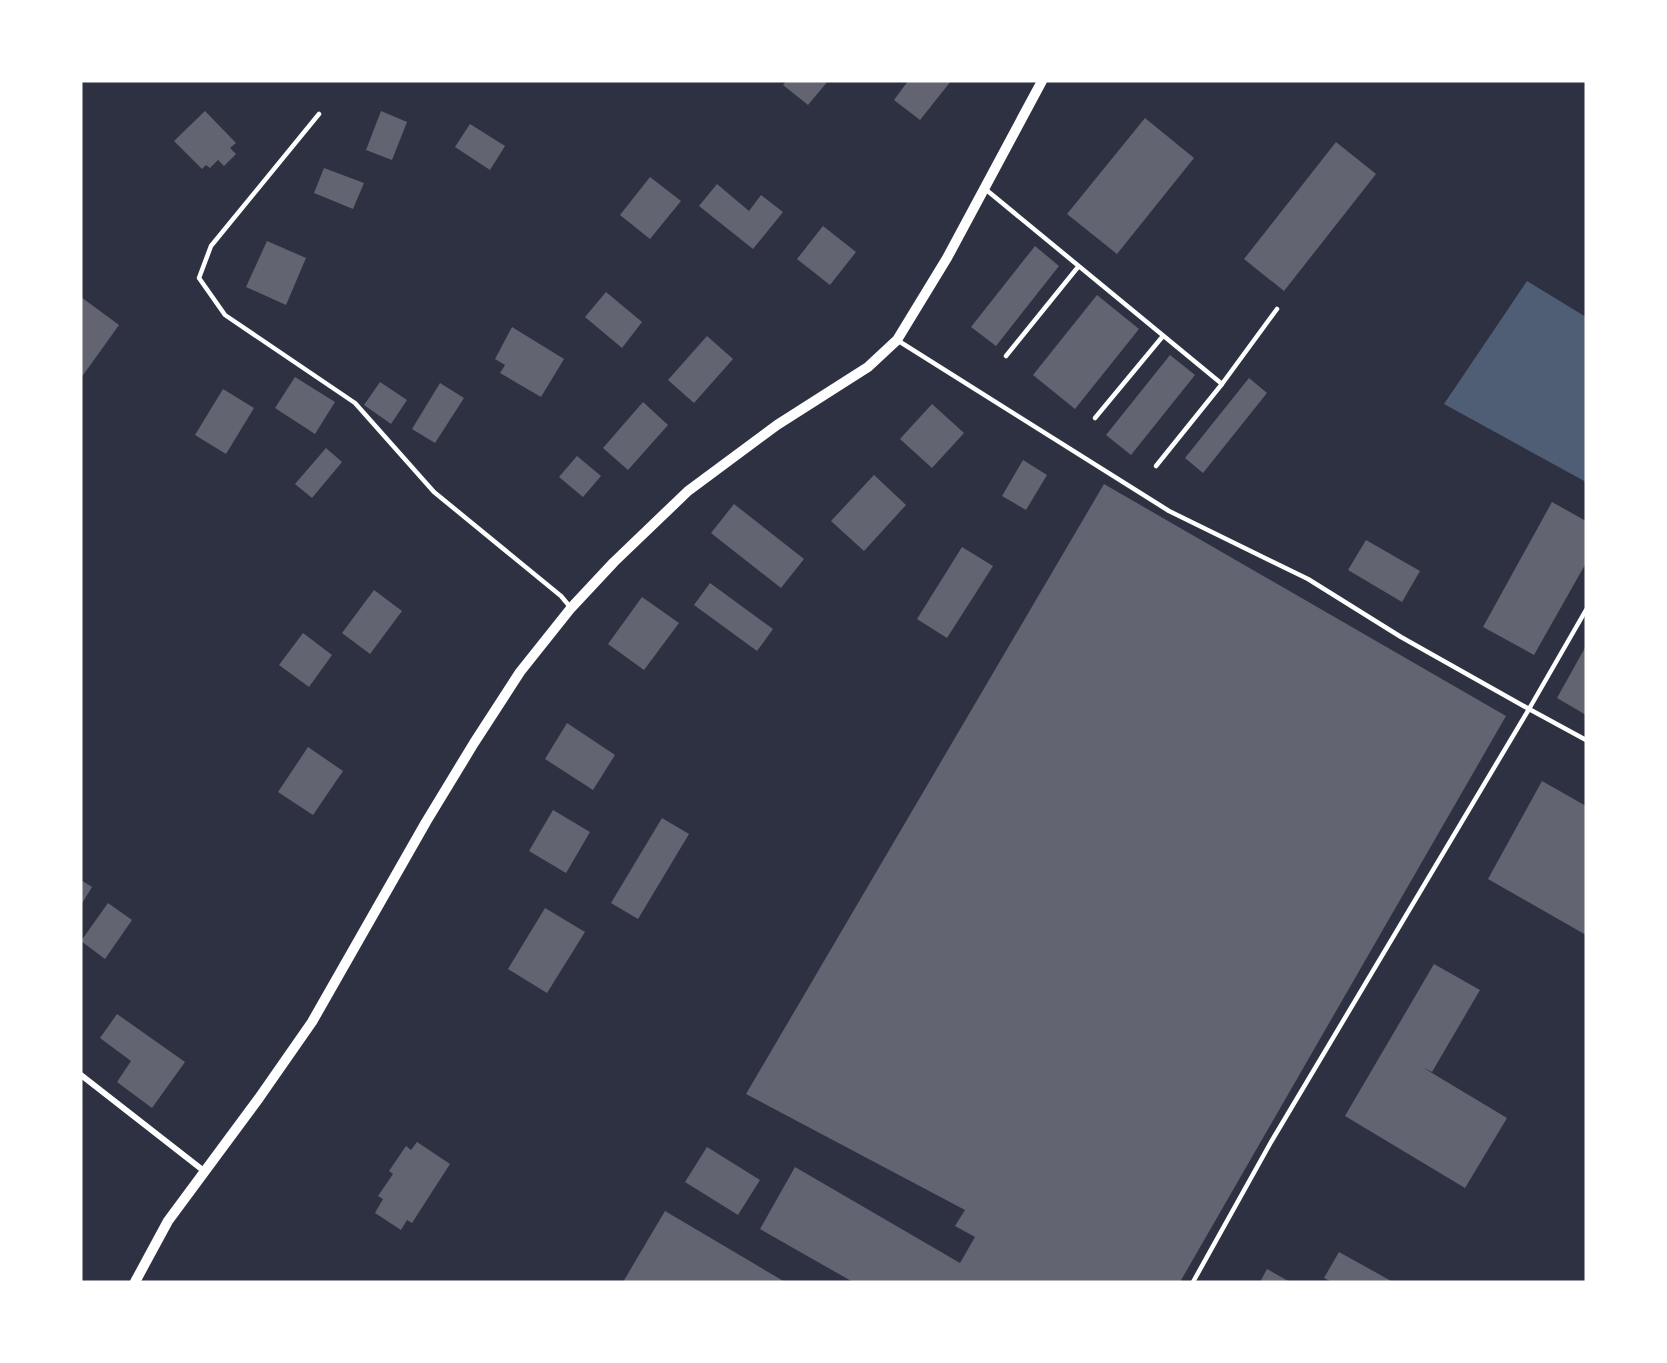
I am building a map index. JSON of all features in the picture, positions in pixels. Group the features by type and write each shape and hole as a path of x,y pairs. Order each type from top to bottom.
{"street":[{"path":"135,1282 168,1221 312,1022 420,832 520,672 572,608 614,562 688,491 777,425 868,367 897,340 947,258 1042,81"},
{"path":"81,1075 204,1171"}],"lane":[{"path":"319,114 211,246 199,278 225,315 355,403 434,492 561,596 572,608"},
{"path":"984,188 1222,384"},
{"path":"1006,356 1078,267"},
{"path":"1156,466 1222,384 1277,309"},
{"path":"1095,418 1163,336"},
{"path":"897,340 1169,511 1308,579 1401,637 1586,740"},
{"path":"1193,1282 1271,1142 1586,610"}],"water":[{"path":"1527,281 1586,317 1586,482 1444,404"}],"building":[{"path":"786,81 828,81 808,105 783,85"},
{"path":"908,81 951,81 920,120 894,100"},
{"path":"205,111 236,143 230,148 236,154 224,166 218,160 210,168 206,165 202,169 174,141"},
{"path":"381,111 407,122 392,160 366,150"},
{"path":"1145,118 1194,158 1117,254 1067,214"},
{"path":"470,124 505,146 490,170 455,147"},
{"path":"1336,142 1376,174 1284,291 1244,259"},
{"path":"324,168 364,183 353,209 314,193"},
{"path":"650,177 681,201 650,239 620,215"},
{"path":"717,184 749,211 761,195 783,212 753,249 699,206"},
{"path":"823,226 856,252 830,285 797,259"},
{"path":"267,241 306,258 286,305 246,287"},
{"path":"1035,246 1059,266 996,346 971,327"},
{"path":"606,292 642,322 622,348 585,317"},
{"path":"1097,295 1139,329 1075,409 1033,375"},
{"path":"81,297 119,325 81,378"},
{"path":"512,327 564,359 541,397 500,373 505,365 495,359"},
{"path":"707,336 733,359 694,403 668,380"},
{"path":"1170,355 1195,375 1131,455 1106,435"},
{"path":"295,377 335,402 315,434 275,408"},
{"path":"1249,378 1267,393 1203,473 1185,458"},
{"path":"380,382 407,400 391,424 364,405"},
{"path":"440,383 464,398 435,443 412,429"},
{"path":"223,389 254,408 226,454 195,435"},
{"path":"643,402 668,425 628,470 603,448"},
{"path":"932,404 964,433 932,468 900,439"},
{"path":"326,448 342,462 312,498 295,484"},
{"path":"577,456 601,476 583,497 559,477"},
{"path":"1023,460 1047,475 1026,510 1002,496"},
{"path":"874,475 906,505 864,551 831,521"},
{"path":"1104,484 1506,716 1180,1282 853,1282 760,1229 795,1167 960,1263 975,1237 955,1226 965,1210 746,1094"},
{"path":"1552,502 1586,521 1586,563 1534,655 1483,627"},
{"path":"734,504 804,559 781,588 711,533"},
{"path":"1366,540 1420,571 1402,602 1348,570"},
{"path":"962,547 993,566 947,638 917,619"},
{"path":"710,583 773,629 757,651 694,605"},
{"path":"374,590 402,611 370,654 342,633"},
{"path":"642,597 679,623 644,670 608,644"},
{"path":"303,633 332,655 309,687 279,665"},
{"path":"1586,646 1586,715 1557,698"},
{"path":"567,723 615,755 593,790 545,759"},
{"path":"308,747 343,771 313,815 278,792"},
{"path":"1542,781 1586,806 1586,935 1488,879"},
{"path":"553,810 590,832 566,873 529,851"},
{"path":"662,818 689,834 638,919 611,903"},
{"path":"81,880 92,887 81,905"},
{"path":"108,903 132,920 105,959 81,941"},
{"path":"545,908 585,932 547,993 508,969"},
{"path":"1434,964 1480,990 1432,1072 1422,1067 1507,1118 1465,1188 1345,1116"},
{"path":"117,1014 185,1062 152,1108 117,1082 131,1061 100,1038"},
{"path":"417,1142 450,1164 412,1223 407,1220 401,1230 375,1213 383,1199 378,1196 393,1174 389,1171 406,1146 411,1150"},
{"path":"707,1147 760,1180 738,1215 685,1182"},
{"path":"665,1211 785,1282 623,1282"},
{"path":"1339,1252 1393,1282 1332,1282 1324,1278"},
{"path":"1267,1269 1290,1282 1260,1282"}]}
